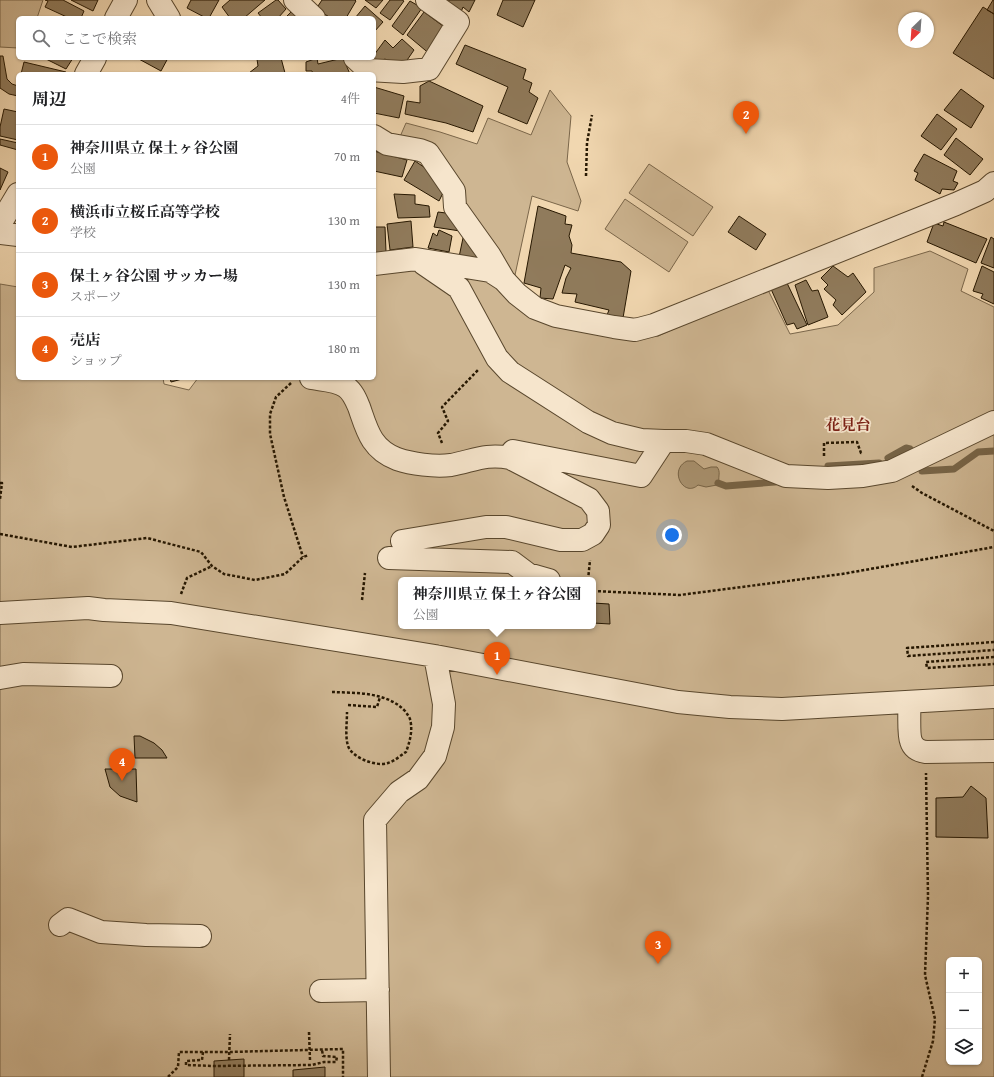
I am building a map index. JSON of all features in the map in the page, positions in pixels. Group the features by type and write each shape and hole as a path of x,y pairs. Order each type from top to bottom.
{"street":[{"path":"117,16 126,0"},
{"path":"158,0 168,16"},
{"path":"295,0 312,16"},
{"path":"358,60 368,70 403,72 429,69 458,22 427,0"},
{"path":"87,72 94,60"},
{"path":"376,137 387,144 420,150 428,153 454,191 454,207 490,256 504,280 517,294 535,308 556,316 635,330 654,325 956,204 985,191 994,183"},
{"path":"0,224 16,197"},
{"path":"956,204 994,205"},
{"path":"0,233 16,235"},
{"path":"376,264 416,259 490,271 504,280"},
{"path":"416,259 460,288 497,358 510,372 588,422 612,433 641,440 686,441 706,444 786,476 802,478 835,478 863,476 892,471 994,422"},
{"path":"315,380 336,382 346,387 354,397 371,440 381,451 397,459 424,465 450,465 484,457 498,455 503,456 520,462 589,499 598,511 599,525 593,534 582,540 561,540 506,527 486,527 396,549 512,562 528,574 538,577"},
{"path":"503,456 514,451 641,476 664,441"},
{"path":"0,613 88,608 171,613 435,656 678,702 782,709 994,697"},
{"path":"379,1077 375,820 399,792 418,779 435,756 443,727 444,704 435,656"},
{"path":"0,678 23,674 111,676"},
{"path":"909,703 911,741 914,747 920,751 994,751"},
{"path":"60,926 68,919 101,932 200,936"},
{"path":"321,991 378,990"}],"path":[{"path":"586,176 587,143 592,115"},
{"path":"438,433 448,421 442,407 495,354"},
{"path":"301,380 291,383 276,397 270,414 270,434 284,497 303,557"},
{"path":"824,458 824,444 857,442 861,453 866,452"},
{"path":"0,483 2,483 0,499"},
{"path":"922,493 994,531"},
{"path":"0,534 72,547 147,538 201,552 212,566 224,574 255,580 285,574 303,557 309,555"},
{"path":"596,591 680,595 842,574 994,546"},
{"path":"179,598 187,578 212,566"},
{"path":"362,600 365,573"},
{"path":"994,642 907,648 908,656 994,650"},
{"path":"994,657 926,662 927,668 994,664"},
{"path":"332,692 356,693 380,697 398,704 410,717 412,733 406,752 388,764 370,763 357,756 348,747 346,729 347,712"},
{"path":"348,705 377,707 380,697"},
{"path":"922,1077 933,1041 935,1019 925,975 928,896 926,752"},
{"path":"309,1032 310,1060"},
{"path":"229,1060 230,1034"},
{"path":"203,1052 202,1060 186,1061 186,1065 312,1065 324,1062 336,1062 337,1057 323,1056 322,1050"},
{"path":"168,1077 178,1067 179,1052 342,1050 343,1077"}],"shaded area":[{"path":"0,0 43,0 38,16 16,16 16,48 0,47"},
{"path":"550,90 571,116 567,162 581,201 578,211 532,196 515,275 505,272 461,203 399,139 406,123 477,144 488,118 531,135"},
{"path":"649,164 713,207 693,236 629,193"},
{"path":"625,199 688,242 669,272 605,229"},
{"path":"930,251 968,269 961,291 994,307 994,1077 0,1077 0,284 16,287 16,380 163,380 164,384 189,390 196,380 376,380 376,270 410,267 491,281 603,336 658,336 767,288 790,334 838,325 874,292 874,268"},
{"path":"687,461 694,461 704,469 717,467 719,472 719,482 717,485 706,487 698,485 693,488 688,488 683,485 678,476 679,470 681,465"}],"building":[{"path":"45,0 63,0 84,11 82,16 65,16 45,7 48,1"},
{"path":"71,0 98,0 93,11"},
{"path":"191,0 219,0 210,16 202,16 187,8"},
{"path":"230,0 265,0 246,16 229,16 222,7"},
{"path":"276,0 278,0 286,9 280,16 260,16 258,13"},
{"path":"322,0 356,1 347,16 328,16 316,9"},
{"path":"365,0 383,0 376,8"},
{"path":"390,0 404,1 390,20 380,13"},
{"path":"449,0 475,0 469,12 463,7 461,12 447,4"},
{"path":"503,0 535,0 523,27 497,15"},
{"path":"994,0 994,14 987,10"},
{"path":"410,1 422,8 403,35 392,26"},
{"path":"365,6 383,22 376,30 376,16 357,16"},
{"path":"983,7 994,14 994,79 953,53"},
{"path":"293,10 298,16 287,16"},
{"path":"424,12 447,29 431,55 407,35"},
{"path":"402,39 414,50 401,69 385,59 379,62 374,60 376,60 376,52 385,40 393,48"},
{"path":"465,45 526,69 523,79 532,83 529,92 538,98 527,124 498,112 508,87 456,64"},
{"path":"0,56 3,56 7,79 12,84 16,85 16,96 9,94 0,88"},
{"path":"48,60 72,60 66,69"},
{"path":"141,60 167,60 161,71"},
{"path":"257,60 282,60 285,72 250,72 258,66"},
{"path":"317,60 318,64 335,60 344,60 349,72 306,71 306,62"},
{"path":"24,62 66,72 22,72"},
{"path":"429,81 483,106 473,132 446,123 405,114 407,101 420,103 420,86"},
{"path":"376,88 404,96 399,118 376,113"},
{"path":"961,89 984,106 971,128 944,110"},
{"path":"4,109 16,112 16,140 0,136 0,127"},
{"path":"937,114 957,129 941,150 921,136"},
{"path":"956,138 983,159 970,175 944,155"},
{"path":"0,139 16,143 16,149 0,145"},
{"path":"376,152 407,160 402,177 376,171"},
{"path":"924,154 957,171 953,181 958,183 954,190 942,189 940,194 915,180 918,173 914,171"},
{"path":"415,161 434,174 433,180 446,187 439,201 404,180"},
{"path":"0,168 8,172 0,190"},
{"path":"394,194 415,195 415,204 429,206 430,217 398,218"},
{"path":"538,206 566,216 565,224 572,225 569,236 572,245 571,253 621,262 631,271 623,318 607,315 609,310 575,302 577,294 562,293 566,278 571,268 565,265 553,299 540,298 541,288 524,283"},
{"path":"438,212 454,214 460,231 434,227"},
{"path":"739,216 766,234 756,250 728,232"},
{"path":"411,221 413,247 390,250 387,224"},
{"path":"944,222 987,239 976,263 927,242 934,223 943,226"},
{"path":"376,227 385,227 386,252 376,253"},
{"path":"439,230 452,236 449,252 428,248 433,233 437,236"},
{"path":"991,237 994,239 994,268 981,263"},
{"path":"463,238 475,241 482,259 459,257"},
{"path":"833,266 848,277 853,273 866,292 842,315 833,305 836,300 824,289 828,285 821,278"},
{"path":"982,266 994,272 994,304 981,298 983,294 973,291"},
{"path":"806,280 812,291 818,290 828,317 808,325 795,285"},
{"path":"787,283 807,325 797,329 794,323 787,325 771,289"},
{"path":"596,603 609,604 610,624 596,623"},
{"path":"134,736 140,736 154,743 162,750 167,758 135,758"},
{"path":"105,769 136,769 137,802 120,796 110,787"},
{"path":"971,786 986,798 988,838 936,837 936,798 963,797"},
{"path":"244,1059 244,1077 214,1077 214,1061"},
{"path":"325,1067 325,1077 293,1077 293,1070"}],"waterway":[{"path":"888,458 906,448 913,452"},
{"path":"922,471 954,469 978,452 994,451"},
{"path":"828,466 879,463"},
{"path":"718,483 726,486 775,482"}],"place":[{"name":"横浜市立桜丘高等学校","path":"746,134"},
{"name":"神奈川県立 保土ヶ谷公園","path":"497,675"},
{"name":"売店","path":"122,781"},
{"name":"保土ヶ谷公園 サッカー場","path":"658,964"}],"district":[{"name":"花見台","path":"848,424"}]}
